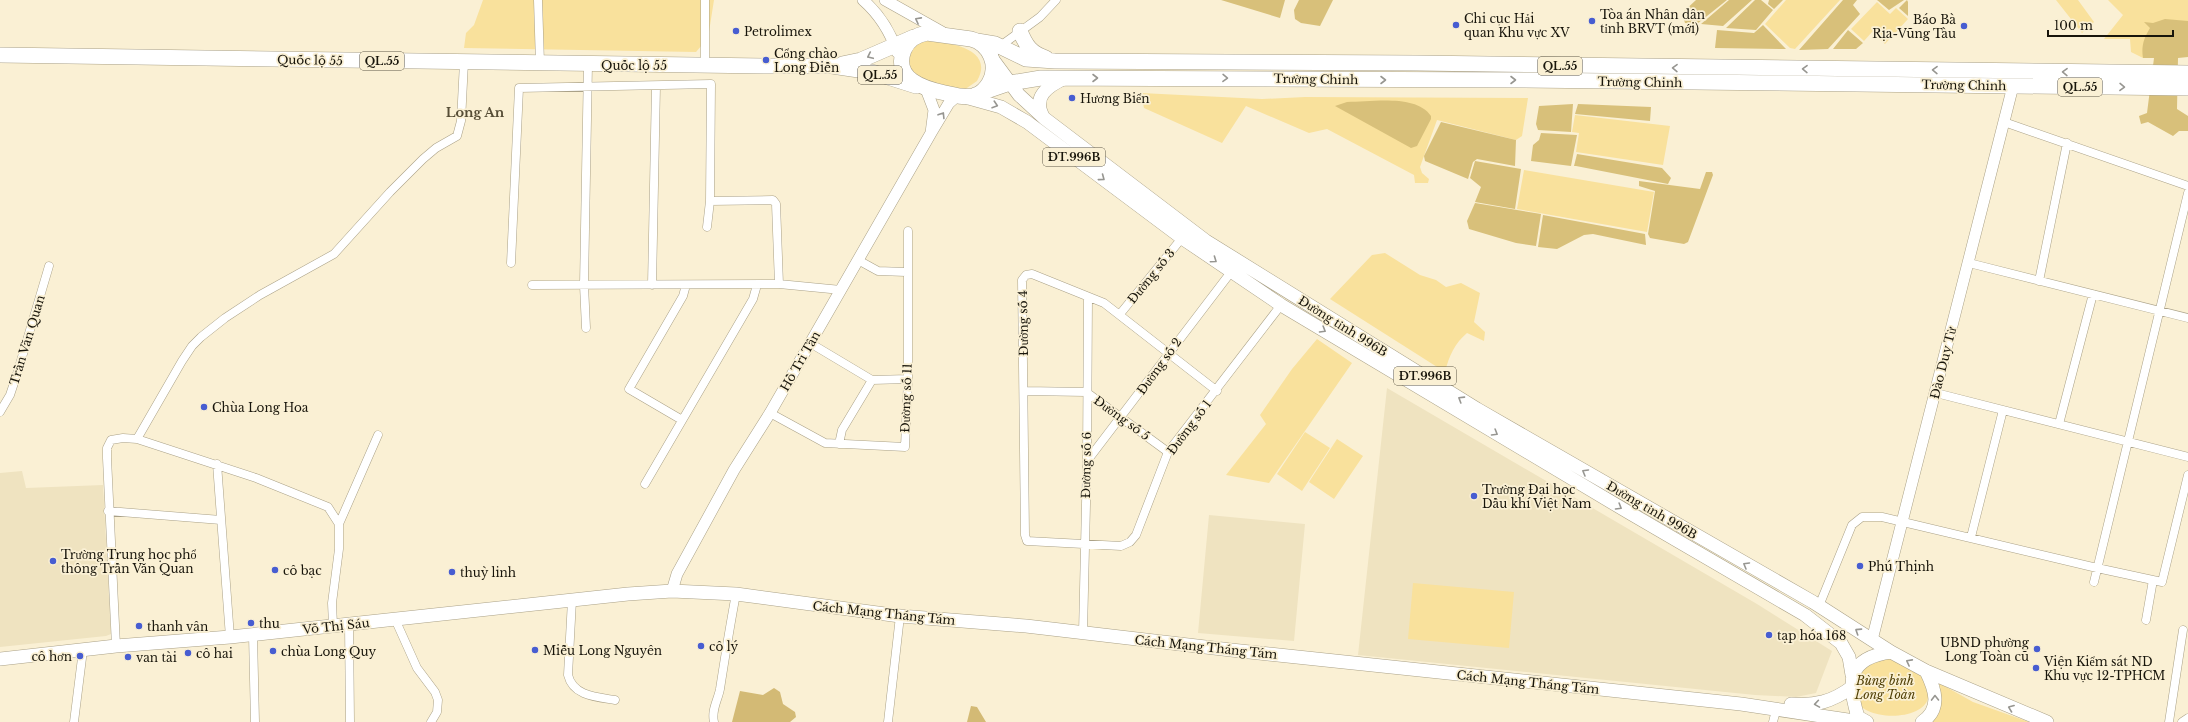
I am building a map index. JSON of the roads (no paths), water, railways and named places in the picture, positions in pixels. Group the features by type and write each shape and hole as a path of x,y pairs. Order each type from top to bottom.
{"highway":[{"path":"1020,31 1026,45 1031,51 1055,61"},
{"path":"952,36 927,33 919,35 906,45 903,52 902,66 907,77 926,89 957,96 975,95 983,91 991,80 995,52"},
{"name":"Quốc lộ 55","path":"832,66 861,60 894,44 919,35"},
{"name":"Trường Chinh","path":"952,36 977,41 995,52 1026,59 1055,61 1417,63 2015,79"},
{"name":"Quốc lộ 55","path":"0,55 588,64 832,66 872,72 926,89"},
{"name":"Trường Chinh","path":"975,95 1010,83 1032,78 2146,80 2186,73"},
{"name":"Trường Chinh","path":"2146,80 2184,88"}],"main road":[{"name":"Đường tỉnh 996B","path":"995,52 1010,83 1019,95 1044,118 1206,241 1473,413 1805,615 1841,643 1849,657 1852,681"},
{"path":"1044,118 1040,107 1041,96 1044,90 1065,78"},
{"name":"Đường tỉnh 996B","path":"957,96 1001,107 1027,122 1182,238 1281,305 1816,604 1891,652"},
{"name":"Cách Mạng Tháng Tám","path":"672,592 736,594 900,616 1026,626 1741,704 1821,704 1833,700 1852,681"},
{"name":"Võ Thị Sáu","path":"0,659 116,646 253,635 333,625 572,600 672,592"},
{"path":"1805,615 1816,604"},
{"path":"1862,720 1852,681 1856,669 1866,660 1880,654 1891,652 1926,671 2047,722"},
{"path":"1922,722 1927,719 1936,704 1936,695 1926,671"},
{"name":"Cách Mạng Tháng Tám","path":"1741,704 1774,716 1862,720"}],"street":[{"path":"538,0 540,63"},
{"path":"705,0 706,65"},
{"path":"863,0 881,18 894,44 902,66"},
{"path":"885,0 922,22 952,36"},
{"path":"995,52 1020,31 1040,17 1056,0"},
{"path":"137,439 167,385 192,346 201,337 225,318 260,295 334,254 390,192 423,159 436,148 457,136 461,121 464,62"},
{"path":"586,328 584,285 588,64"},
{"name":"Đào Duy Từ","path":"1872,640 2015,79"},
{"path":"511,263 519,88 712,84 710,201 707,227"},
{"path":"652,285 656,86"},
{"path":"926,89 934,110 931,133"},
{"name":"Hồ Tri Tân","path":"672,592 677,574 684,560 734,470 770,413 931,133 950,103 957,96"},
{"path":"2004,122 2067,142 2188,186"},
{"path":"2039,281 2067,142"},
{"path":"2094,582 2188,193"},
{"path":"710,201 773,200 776,204 779,284"},
{"name":"Đường số 11","path":"770,413 825,443 904,447 908,379 906,272 908,231"},
{"name":"Đường số 3","path":"1120,314 1182,238"},
{"path":"858,260 878,271 906,272"},
{"path":"1969,263 2188,318"},
{"name":"Trần Văn Quan","path":"0,412 10,395 49,266"},
{"name":"Đường số 2","path":"1087,461 1122,417 1168,352 1231,272"},
{"name":"Đường số 4","path":"1084,545 1027,541 1025,535 1025,391 1022,280 1026,275 1032,274 1104,303 1217,391"},
{"path":"532,285 779,284 841,290"},
{"path":"682,420 629,388 683,296 686,285"},
{"path":"645,484 753,299 757,285"},
{"path":"2059,424 2093,294"},
{"name":"Đường số 6","path":"1083,633 1087,461 1086,392 1088,297"},
{"name":"Đường số 1","path":"1084,545 1120,546 1130,542 1136,536 1168,452 1217,391 1281,305"},
{"path":"810,343 872,380 908,379"},
{"path":"839,444 842,430 872,380"},
{"name":"Đường số 5","path":"1025,391 1086,392 1168,452"},
{"path":"1936,393 2188,457"},
{"path":"1972,537 2003,410"},
{"path":"333,625 332,603 339,549 339,524 378,435"},
{"path":"116,646 108,511 108,443 116,438 137,439 217,464 328,507 339,524"},
{"path":"217,464 230,637"},
{"path":"1816,604 1852,526 1862,517 1882,517 2162,582 2188,475"},
{"path":"108,511 221,520"},
{"path":"2146,620 2153,580"},
{"path":"714,722 713,711 720,690 725,649 736,594"},
{"path":"572,600 568,675 570,684 574,690 582,693 614,700"},
{"path":"888,722 900,616"},
{"path":"395,619 417,668 435,692 438,700 437,712 431,722"},
{"path":"349,624 350,722"},
{"path":"2169,722 2183,630"},
{"path":"253,635 255,722"},
{"path":"74,722 83,650"},
{"path":"2182,722 2188,718"}],"place":[{"name":"Tòa án Nhân dân tỉnh BRVT (mới)","path":"1592,21"},
{"name":"Chi cục Hải quan Khu vực XV","path":"1456,25"},
{"name":"Báo Bà Rịa-Vũng Tàu","path":"1964,26"},
{"name":"Petrolimex","path":"736,31"},
{"name":"Cổng chào Long Điền","path":"766,60"},
{"name":"Hương Biển","path":"1072,98"},
{"name":"Chùa Long Hoa","path":"204,407"},
{"name":"Trường Đại học Dầu khí Việt Nam","path":"1474,496"},
{"name":"Trường Trung học phổ thông Trần Văn Quan","path":"53,561"},
{"name":"Phú Thịnh","path":"1860,566"},
{"name":"cô bạc","path":"275,570"},
{"name":"thuỳ linh","path":"452,572"},
{"name":"thu","path":"251,623"},
{"name":"thanh vân","path":"139,626"},
{"name":"tạp hóa 168","path":"1769,635"},
{"name":"cô lý","path":"701,646"},
{"name":"UBND phường Long Toàn cũ","path":"2037,649"},
{"name":"Miễu Long Nguyên","path":"535,650"},
{"name":"chùa Long Quy","path":"273,651"},
{"name":"cô hai","path":"188,653"},
{"name":"cô hơn","path":"80,656"},
{"name":"van tài","path":"128,657"},
{"name":"Viện Kiểm sát ND Khu vực 12-TPHCM","path":"2036,668"}],"district":[{"name":"Long An","path":"475,112"}],"park label":[{"name":"Bùng binh Long Toàn","path":"1885,687"}]}
